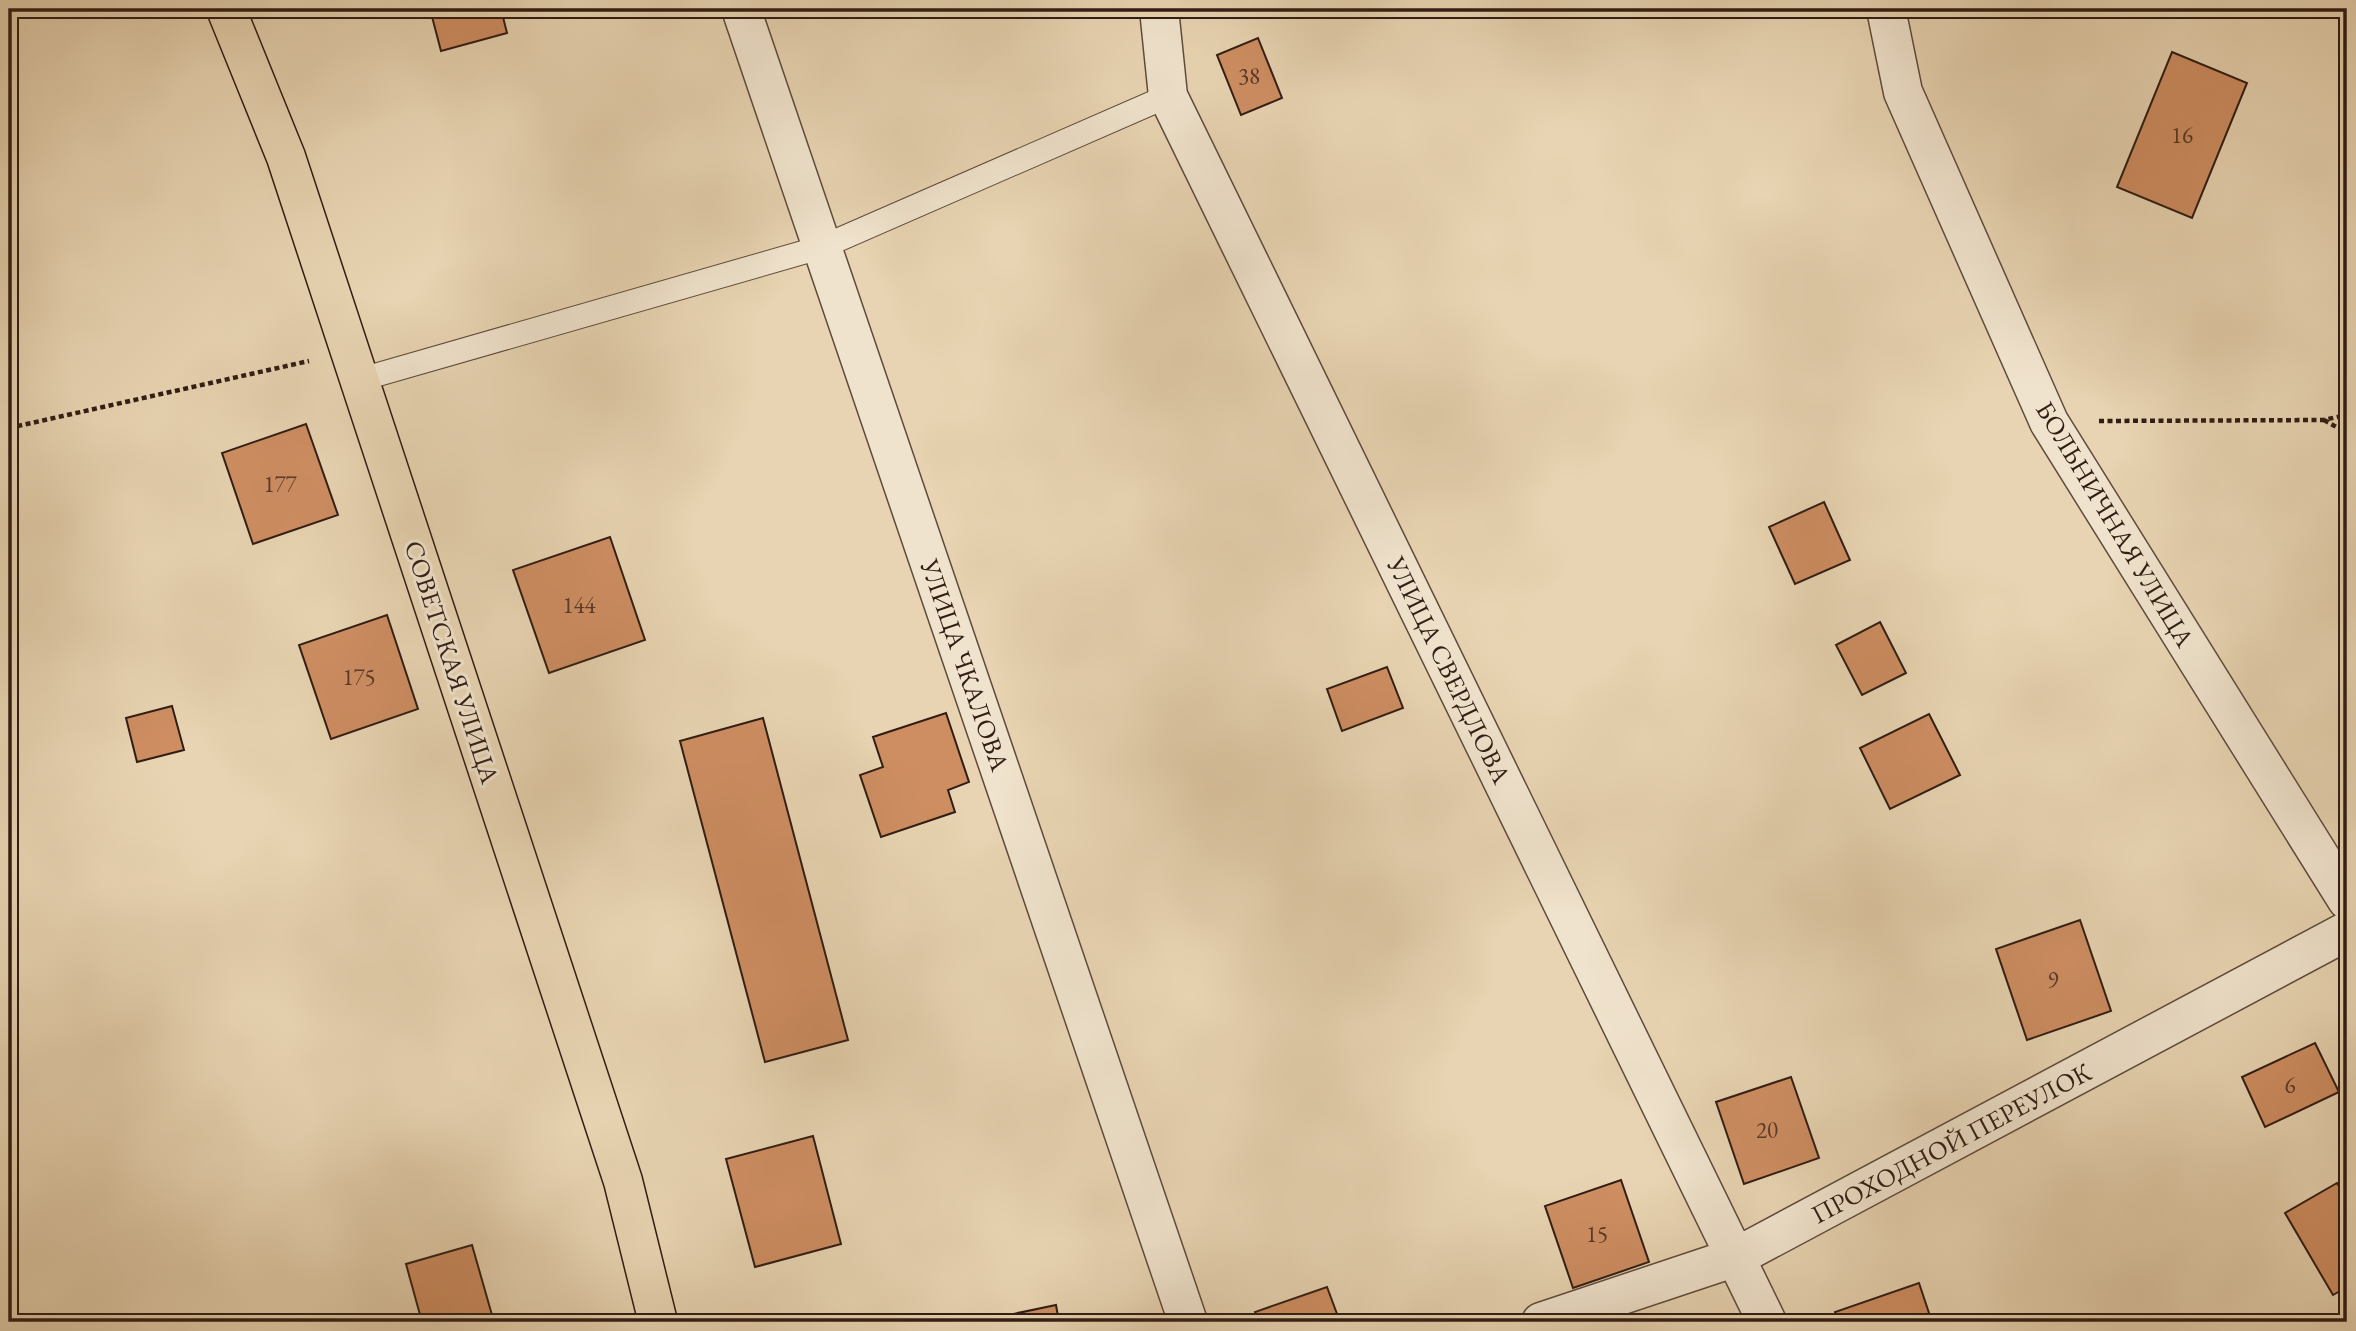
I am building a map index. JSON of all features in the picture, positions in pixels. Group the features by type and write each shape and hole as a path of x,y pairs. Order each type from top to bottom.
{"main road":[{"name":"СОВЕТСКАЯ УЛИЦА","path":"226,9 286,157 623,1181 658,1322"}],"street":[{"name":"УЛИЦА ЧКАЛОВА","path":"741,9 1188,1322"},
{"name":"УЛИЦА СВЕРДЛОВА","path":"1159,9 1168,96 1767,1322"},
{"name":"БОЛЬНИЧНАЯ УЛИЦА","path":"1886,9 1903,92 2049,422 2347,900"},
{"name":"ПРОХОДНОЙ ПЕРЕУЛОК","path":"1541,1322 1736,1257 2347,931"}],"lane":[{"path":"359,380 822,247 1168,96"}],"path":[{"path":"9,428 309,361"},
{"path":"2049,422 2323,420 2347,415"},
{"path":"2323,420 2347,433"}],"building":[{"path":"430,9 501,9 507,33 441,51"},
{"path":"1258,38 1282,98 1241,115 1217,55"},
{"path":"2172,52 2247,83 2192,218 2117,187"},
{"path":"306,424 338,515 253,544 222,453"},
{"path":"1824,502 1850,560 1795,584 1769,527"},
{"path":"610,537 645,640 549,673 513,570"},
{"path":"387,615 418,709 331,739 299,645"},
{"path":"1880,622 1906,673 1862,695 1836,645"},
{"path":"1387,667 1403,708 1342,731 1327,689"},
{"path":"172,706 184,750 137,762 126,718"},
{"path":"946,713 969,782 948,790 955,812 881,837 860,775 883,767 873,737"},
{"path":"1929,714 1960,775 1890,809 1860,748"},
{"path":"763,718 848,1040 765,1062 680,741"},
{"path":"2080,920 2111,1011 2027,1040 1996,949"},
{"path":"2315,1043 2339,1092 2265,1127 2242,1077"},
{"path":"1791,1077 1819,1158 1744,1184 1716,1102"},
{"path":"813,1136 841,1244 755,1267 726,1159"},
{"path":"1621,1180 1649,1262 1573,1288 1545,1206"},
{"path":"2337,1183 2347,1200 2347,1287 2333,1295 2285,1213"},
{"path":"472,1245 494,1322 422,1322 406,1264"},
{"path":"1919,1283 1932,1322 1839,1322 1835,1312"},
{"path":"1327,1287 1340,1322 1259,1322 1255,1312"},
{"path":"1056,1305 1059,1322 975,1322"}]}
